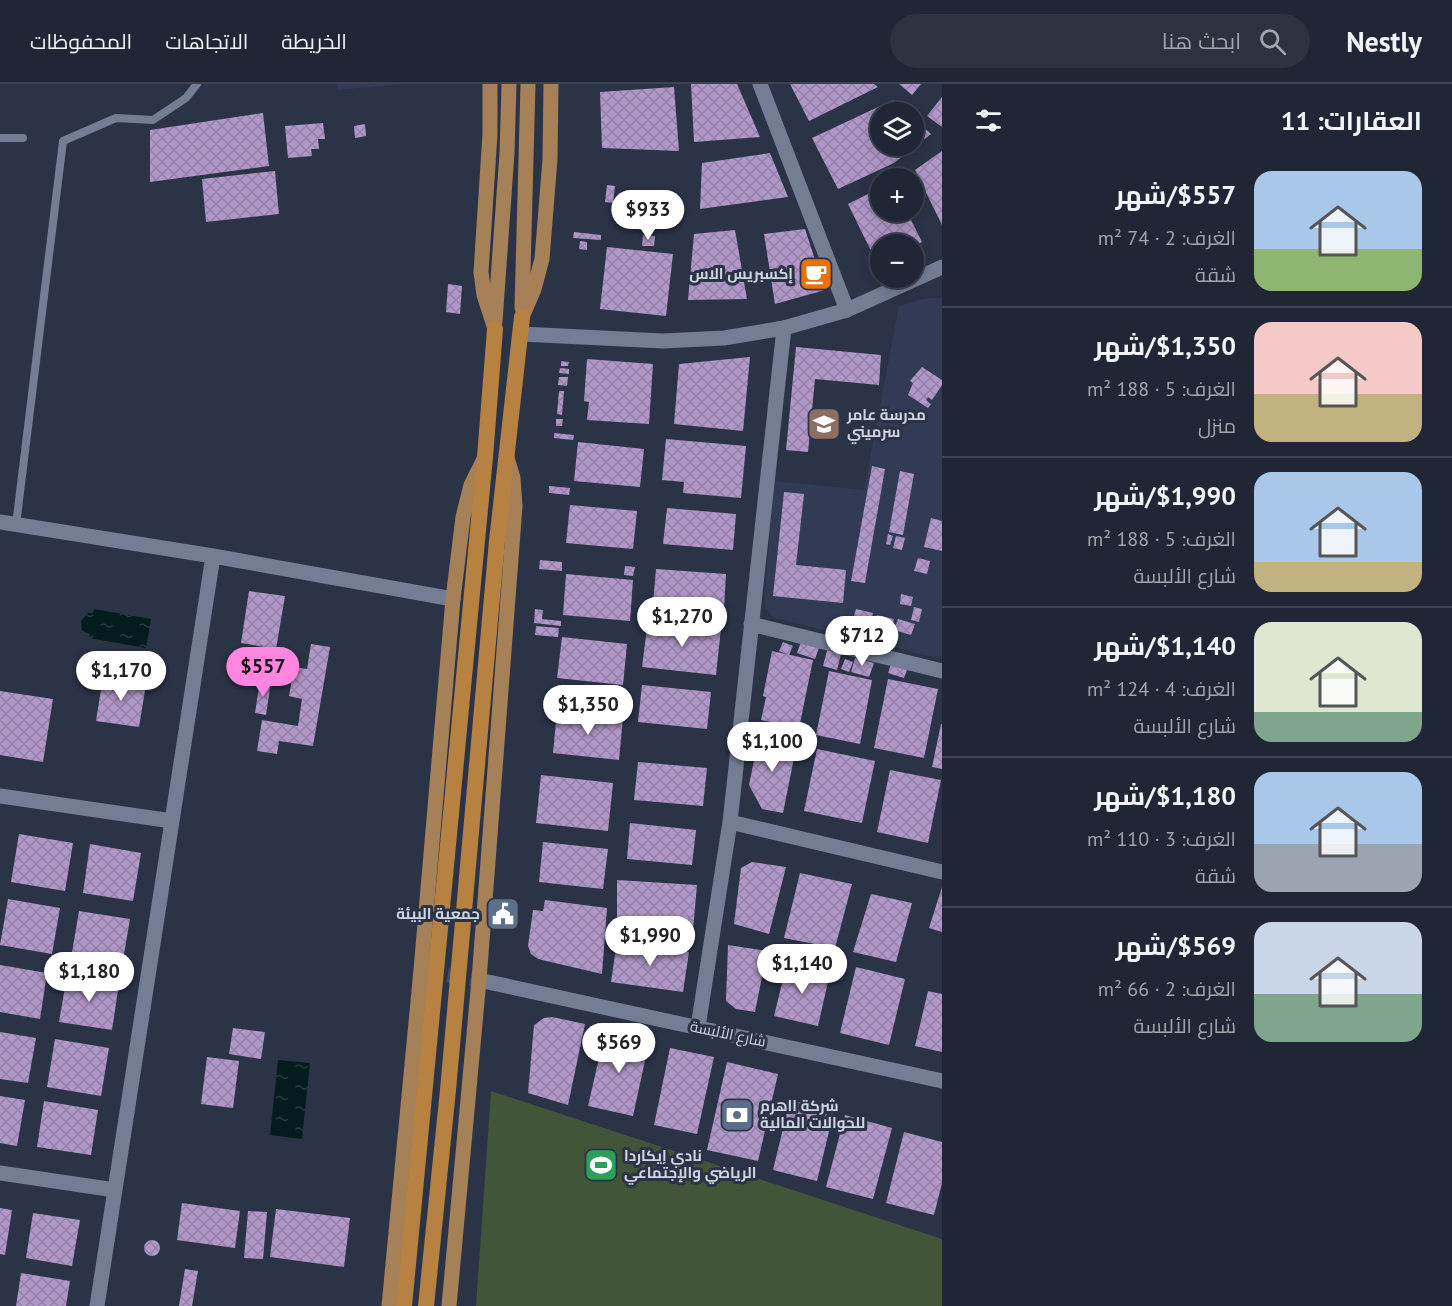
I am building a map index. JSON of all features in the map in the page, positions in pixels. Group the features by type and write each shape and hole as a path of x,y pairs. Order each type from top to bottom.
{"highway":[{"path":"426,1306 448,1090 496,553 522,317"},
{"path":"404,1306 485,457 495,329"}],"main road":[{"path":"490,84 490,134 481,272 484,295 495,329"},
{"path":"495,329 507,153 509,84"},
{"path":"522,317 528,84"},
{"path":"522,317 534,289 542,259 550,159 551,84"},
{"path":"389,1306 453,599 463,517 471,485 485,457"},
{"path":"449,1306 478,980 514,506 513,478 507,458"}],"street":[{"path":"760,84 847,310"},
{"path":"521,334 663,341 724,338 784,328 847,310 941,270"},
{"path":"698,1027 730,822 784,328"},
{"path":"0,522 213,556 453,599"},
{"path":"97,1306 213,556"},
{"path":"751,624 942,671"},
{"path":"0,796 172,821"},
{"path":"730,822 942,872"},
{"name":"شارع الألبسة","path":"478,980 942,1081"},
{"path":"0,1173 115,1190"}],"lane":[{"path":"16,525 63,141 116,118 153,120 186,98 197,84"},
{"path":"0,138 23,138"}],"shaded area":[{"path":"337,84 403,84 337,90"},
{"path":"928,298 942,298 942,659 774,618 766,609 764,602 774,481 864,490 899,306"}],"green space":[{"name":"نادي إيكاردا الرياضي والإجتماعي","path":"491,1091 942,1239 942,1306 476,1306"}],"water":[{"path":"94,609 151,619 146,648 89,638 90,634 82,631 81,621 88,613 93,613"},
{"path":"278,1060 310,1063 302,1139 270,1135"}],"building":[{"path":"691,84 737,84 760,137 694,142"},
{"path":"790,84 874,84 878,87 809,121"},
{"path":"899,84 921,84 912,95"},
{"path":"674,87 679,151 602,148 600,92"},
{"path":"942,97 942,127 927,116"},
{"path":"870,111 870,156 903,156 883,168 870,168 870,174 838,189 812,138"},
{"path":"263,113 269,166 150,182 150,130"},
{"path":"323,123 325,139 318,139 319,149 311,149 312,156 288,158 285,126"},
{"path":"365,124 366,136 355,138 354,126"},
{"path":"924,127 931,134 924,139"},
{"path":"942,151 942,225 924,188 924,168 918,168"},
{"path":"770,153 788,197 700,209 702,163"},
{"path":"275,171 279,214 206,222 202,179"},
{"path":"607,185 615,186 613,203 605,202"},
{"path":"870,193 870,222 912,222 918,234 870,234 870,249 848,204"},
{"path":"629,205 652,211 647,231 624,226"},
{"path":"805,229 825,290 775,304 764,234"},
{"path":"735,230 747,299 688,300 694,234"},
{"path":"574,232 601,235 601,240 573,238"},
{"path":"643,235 655,236 654,246 642,246"},
{"path":"580,241 587,242 587,250 579,249"},
{"path":"607,247 673,254 666,316 600,309"},
{"path":"448,284 462,286 460,314 446,312"},
{"path":"796,347 881,355 879,385 815,379 808,452 786,450"},
{"path":"750,357 743,431 674,424 679,364"},
{"path":"587,359 653,364 649,424 587,420 589,402 584,401"},
{"path":"561,361 569,362 568,366 561,366"},
{"path":"922,367 942,380 942,385 932,400 928,397 926,400 931,404 928,408 908,395 913,383 910,381"},
{"path":"560,368 569,369 569,374 559,373"},
{"path":"559,377 568,377 567,386 558,385"},
{"path":"559,391 564,391 562,415 557,414"},
{"path":"556,419 563,419 562,426 556,426"},
{"path":"554,433 574,435 573,440 554,438"},
{"path":"666,439 746,446 741,498 683,493 684,482 662,480"},
{"path":"578,442 644,449 640,487 574,481"},
{"path":"872,466 885,469 865,583 851,581"},
{"path":"900,471 914,474 903,535 889,532"},
{"path":"549,486 570,488 569,495 549,493"},
{"path":"784,492 804,494 796,565 846,570 843,603 773,596"},
{"path":"570,505 637,511 633,549 566,543"},
{"path":"667,508 736,514 733,550 663,544"},
{"path":"931,518 942,521 942,551 924,547"},
{"path":"888,534 893,536 890,545 886,544"},
{"path":"896,536 905,538 902,550 893,548"},
{"path":"918,558 930,561 927,574 914,571"},
{"path":"540,560 562,562 562,571 539,569"},
{"path":"625,566 635,567 633,576 624,575"},
{"path":"656,569 726,574 724,609 653,604"},
{"path":"566,574 633,580 630,621 563,615"},
{"path":"249,591 285,596 276,649 241,643"},
{"path":"901,594 913,597 911,606 900,604"},
{"path":"914,607 922,609 919,622 911,620"},
{"path":"535,609 543,610 542,619 561,621 561,626 534,623"},
{"path":"856,609 873,613 871,623 853,619"},
{"path":"877,615 894,619 892,629 874,625"},
{"path":"898,619 915,624 911,635 894,630"},
{"path":"648,620 721,628 716,675 642,667"},
{"path":"536,626 559,628 558,637 535,635"},
{"path":"562,637 627,644 623,685 557,678"},
{"path":"802,639 820,645 815,659 797,653"},
{"path":"783,642 793,646 789,655 779,651"},
{"path":"311,644 330,647 313,746 279,741 277,754 257,751 262,720 298,726 302,699 289,696 294,667 307,669"},
{"path":"828,647 842,650 837,670 823,666"},
{"path":"265,650 276,652 272,676 261,674"},
{"path":"772,651 813,660 799,728 761,720 766,697 763,696"},
{"path":"855,658 874,663 869,677 851,672"},
{"path":"845,659 853,662 849,672 841,669"},
{"path":"891,664 907,670 904,678 888,673"},
{"path":"829,671 872,680 860,744 816,735"},
{"path":"103,677 146,684 139,727 96,721"},
{"path":"888,679 938,689 924,758 874,748"},
{"path":"260,680 271,682 266,715 255,713"},
{"path":"642,685 711,692 707,729 638,722"},
{"path":"0,691 53,699 43,762 0,755"},
{"path":"557,711 623,718 619,760 553,753"},
{"path":"942,724 942,769 932,767"},
{"path":"759,736 797,743 783,813 762,809 749,785"},
{"path":"817,749 875,761 862,823 804,811"},
{"path":"638,762 707,768 703,806 634,800"},
{"path":"890,770 941,780 928,843 877,832"},
{"path":"541,775 613,783 608,831 536,823"},
{"path":"630,823 696,830 692,865 627,859"},
{"path":"19,834 73,843 65,891 11,882"},
{"path":"543,842 608,849 603,889 539,882"},
{"path":"90,844 141,853 133,901 83,893"},
{"path":"752,862 786,867 769,934 734,924 741,868"},
{"path":"800,873 852,884 835,948 784,938"},
{"path":"617,880 697,885 693,930 617,922"},
{"path":"942,887 942,932 929,928"},
{"path":"871,894 912,903 896,962 853,952"},
{"path":"8,899 60,908 52,954 0,945"},
{"path":"545,900 607,908 602,974 538,959 531,954 528,946 533,910 543,911"},
{"path":"79,911 130,919 122,966 71,958"},
{"path":"617,941 689,952 683,992 611,982"},
{"path":"728,945 767,951 755,1012 736,1009 726,1001"},
{"path":"787,963 830,973 818,1026 774,1016"},
{"path":"0,965 47,973 40,1019 0,1012"},
{"path":"856,967 905,979 889,1045 840,1033"},
{"path":"67,975 119,984 112,1030 59,1022"},
{"path":"928,991 942,994 942,1052 915,1046"},
{"path":"552,1017 585,1024 568,1105 528,1093 534,1025 544,1018"},
{"path":"233,1028 265,1032 261,1059 229,1054"},
{"path":"0,1032 36,1038 28,1083 0,1079"},
{"path":"605,1032 649,1042 633,1116 588,1106"},
{"path":"55,1039 109,1048 101,1096 47,1087"},
{"path":"670,1048 714,1057 697,1134 654,1125"},
{"path":"207,1057 239,1061 233,1108 201,1104"},
{"path":"727,1062 778,1074 758,1161 707,1150"},
{"path":"0,1096 25,1100 17,1146 0,1143"},
{"path":"790,1100 834,1111 817,1181 773,1170"},
{"path":"44,1101 98,1110 91,1155 37,1147"},
{"path":"845,1115 892,1128 873,1199 826,1187"},
{"path":"904,1132 942,1142 942,1183 934,1215 886,1203"},
{"path":"182,1203 240,1211 235,1248 177,1240"},
{"path":"0,1208 12,1210 5,1255 0,1254"},
{"path":"276,1209 350,1218 344,1267 270,1257"},
{"path":"248,1211 267,1212 263,1259 244,1258"},
{"path":"33,1213 80,1220 72,1266 26,1258"},
{"path":"149,1240 155,1240 160,1248 158,1254 149,1256 144,1251 144,1245"},
{"path":"185,1269 198,1271 192,1306 179,1306"},
{"path":"21,1273 70,1281 66,1306 16,1306"}],"tunnel":[{"path":"425,971 479,980"}],"place":[{"name":"إكسبريس الاس","path":"816,274"},
{"name":"مدرسة عامر سرميني","path":"824,424"},
{"name":"جمعية البيئة","path":"503,914"},
{"name":"شركة ااهرم للحوالات المالية","path":"737,1115"},
{"name":"نادي إيكاردا الرياضي والإجتماعي","path":"601,1165"}]}
